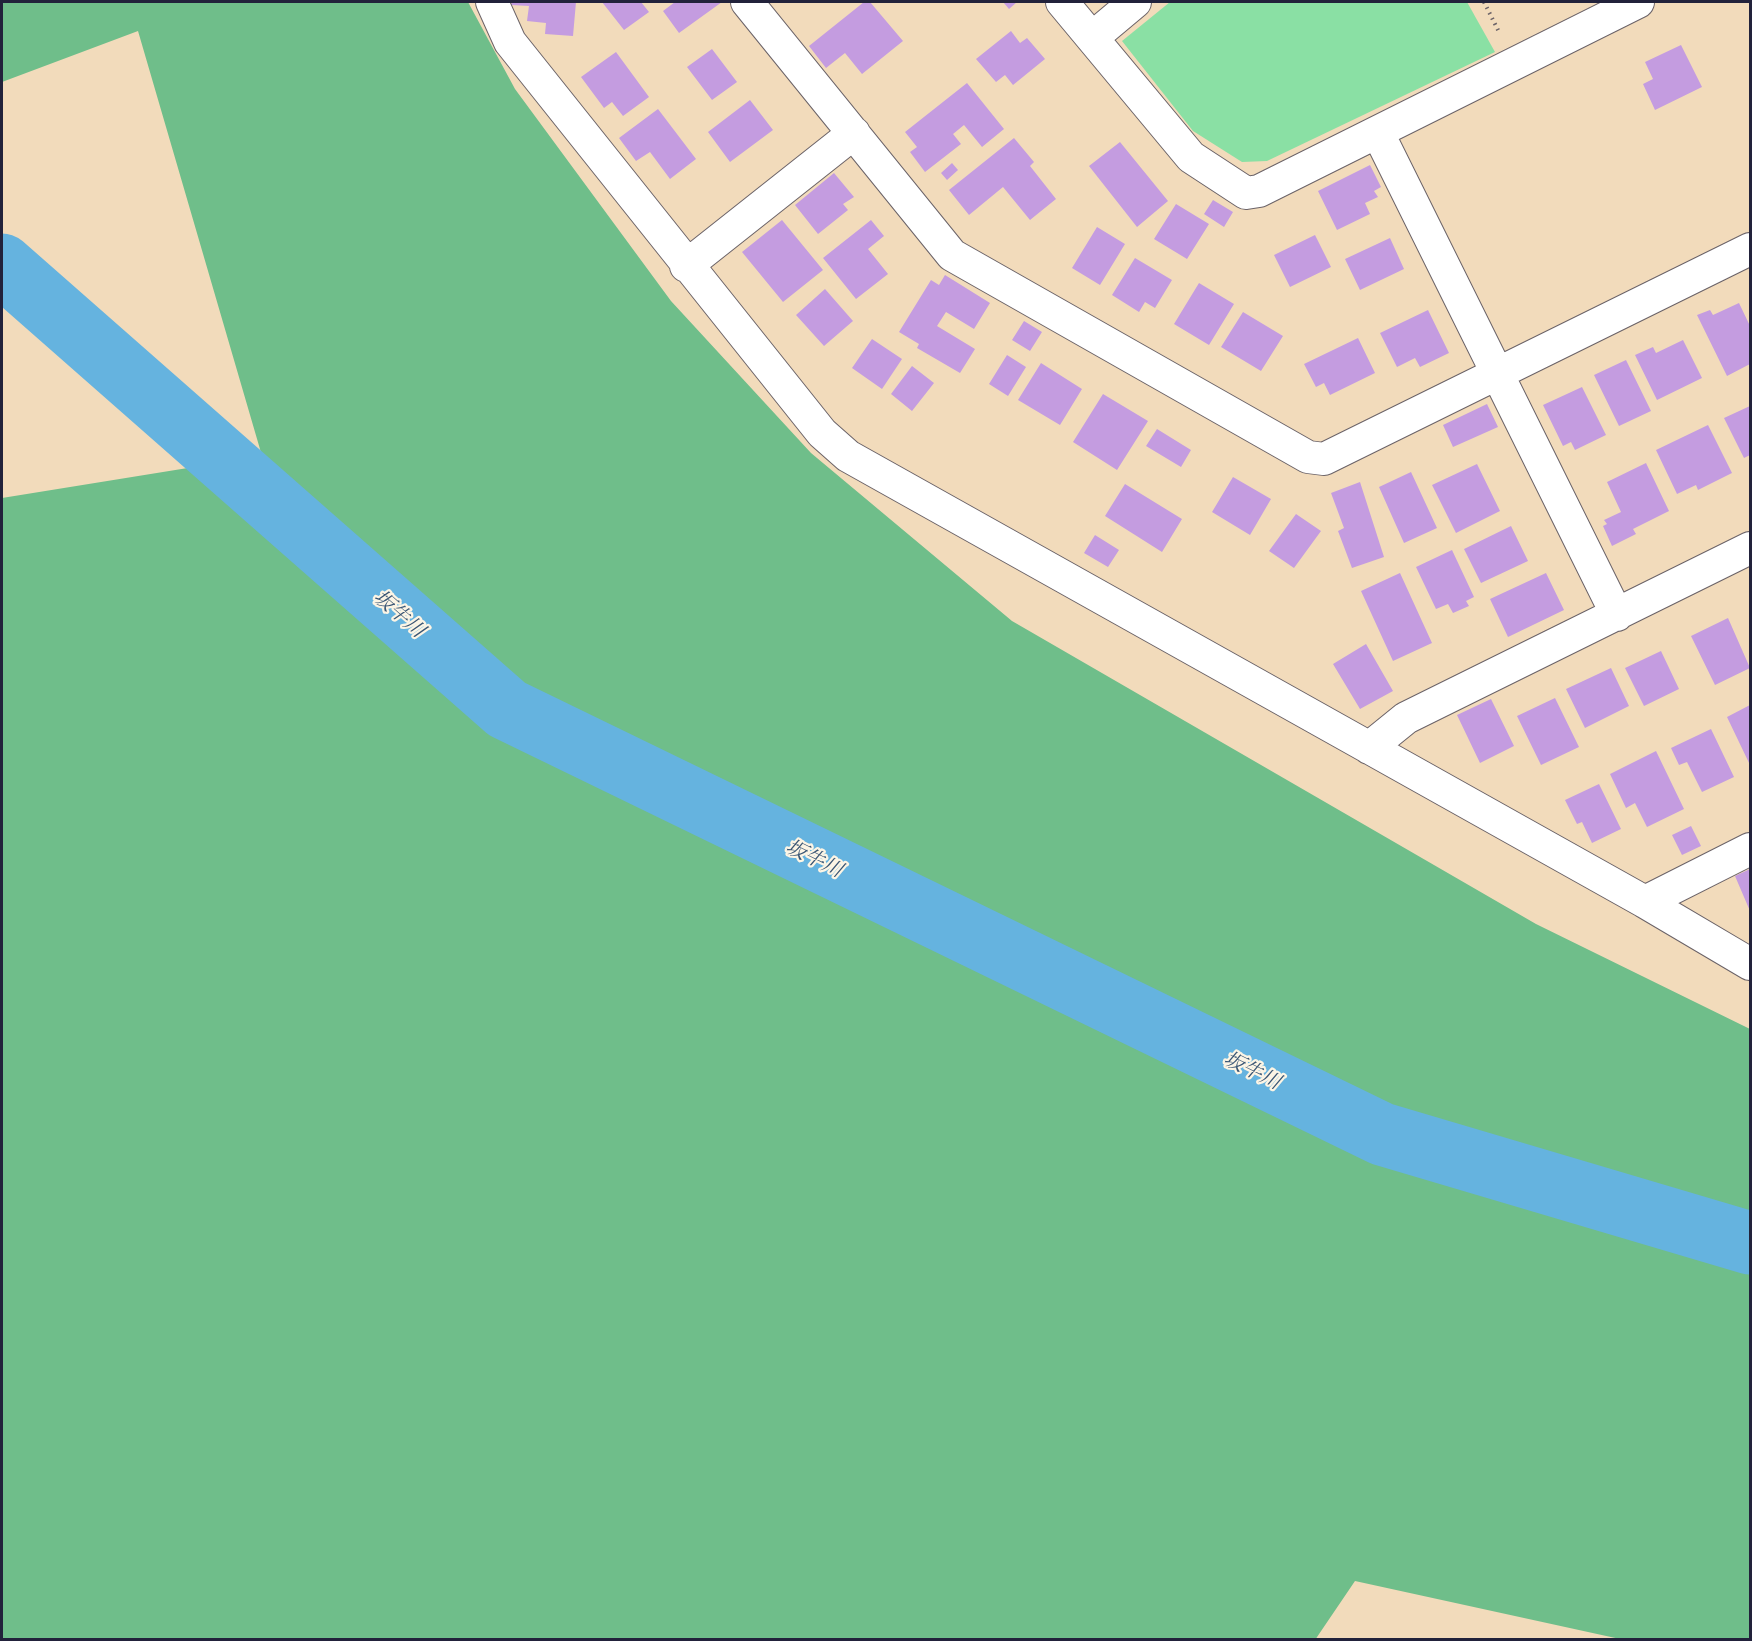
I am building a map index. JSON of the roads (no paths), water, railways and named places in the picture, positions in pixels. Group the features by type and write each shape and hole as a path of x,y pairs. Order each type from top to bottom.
{"street":[{"path":"492,2 510,42 822,434 848,456 1645,902 1750,964"},
{"path":"747,2 952,255 1308,457 1324,459 1750,249"},
{"path":"1062,2 1191,157 1246,193 1259,191 1378,133 1513,62 1638,2"},
{"path":"1092,38 1135,2"},
{"path":"686,266 854,133"},
{"path":"1378,133 1617,615"},
{"path":"1369,748 1406,718 1750,548"},
{"path":"1645,902 1750,849"}],"waterway":[{"name":"坂牛川","path":"2,265 507,709 1382,1134 1750,1243"}]}
